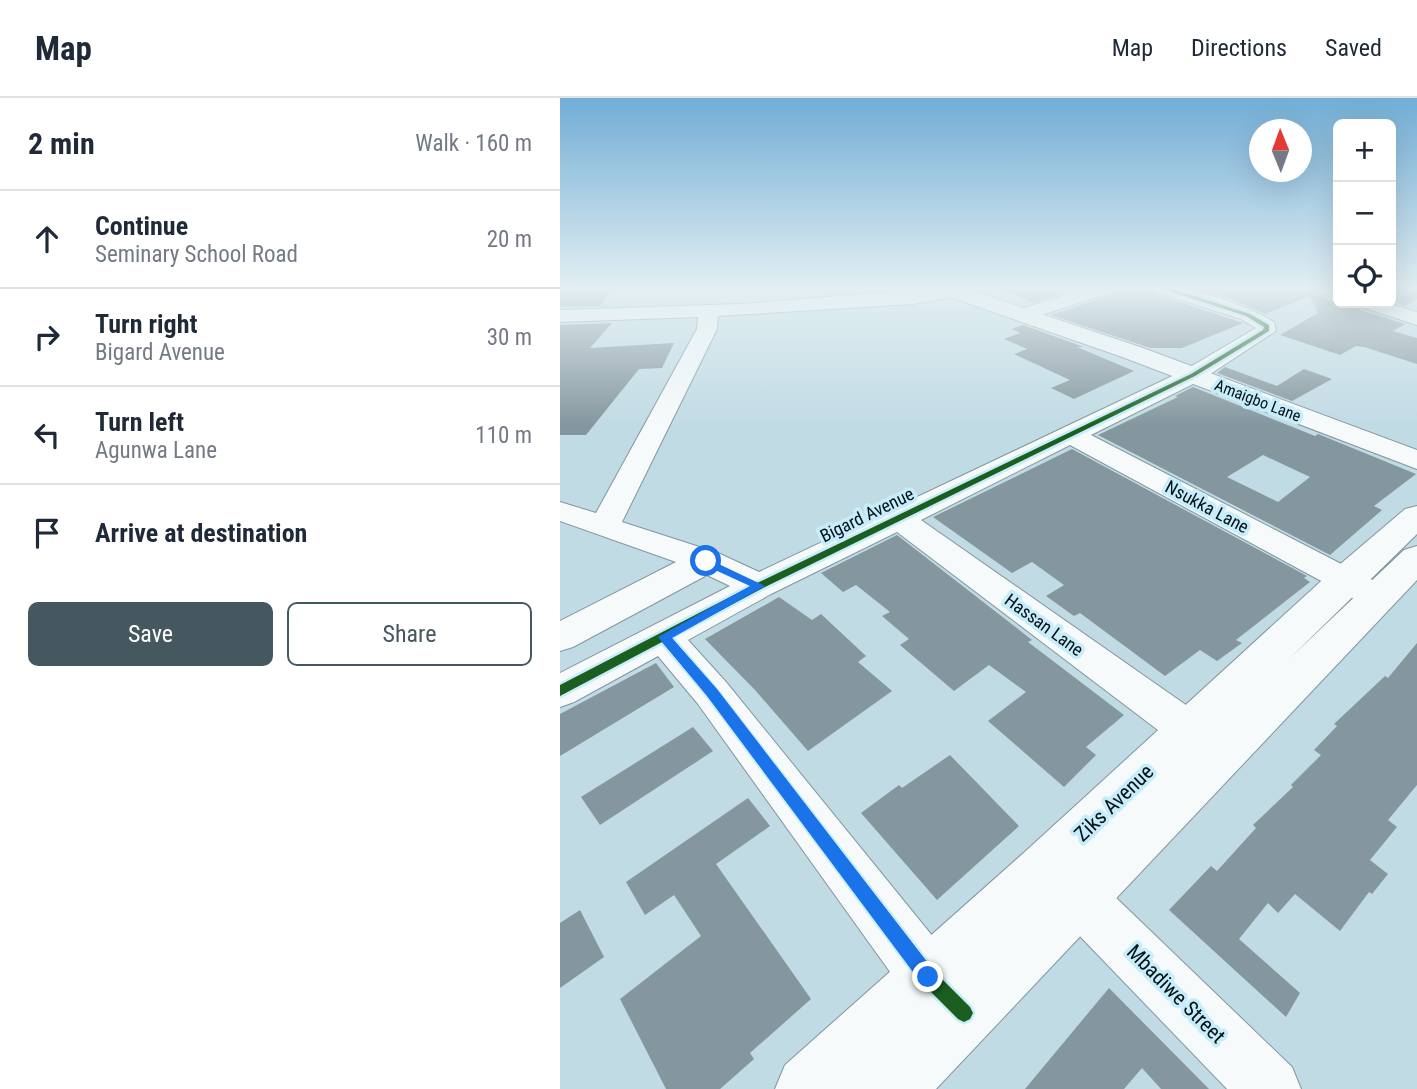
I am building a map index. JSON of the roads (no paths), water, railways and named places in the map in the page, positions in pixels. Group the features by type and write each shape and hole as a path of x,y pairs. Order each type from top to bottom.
{"main road":[{"name":"Amaigbo Lane","path":"1078,333 1417,460"},
{"path":"809,1089 946,995 1064,883 1362,589 1417,516"},
{"path":"1362,589 1417,558"},
{"path":"889,1089 946,995"}],"street":[{"path":"604,527 702,333"},
{"name":"Bigard Avenue","path":"560,691 759,586 1193,375 1258,338 1262,333"},
{"name":"Nsukka Lane","path":"1069,434 1362,589"},
{"path":"560,511 706,561 759,586"},
{"name":"Hassan Lane","path":"900,519 1205,742"},
{"path":"560,637 706,561"},
{"path":"664,637 712,692 946,995"},
{"name":"Mbadiwe Street","path":"1064,883 1270,1089"}]}
